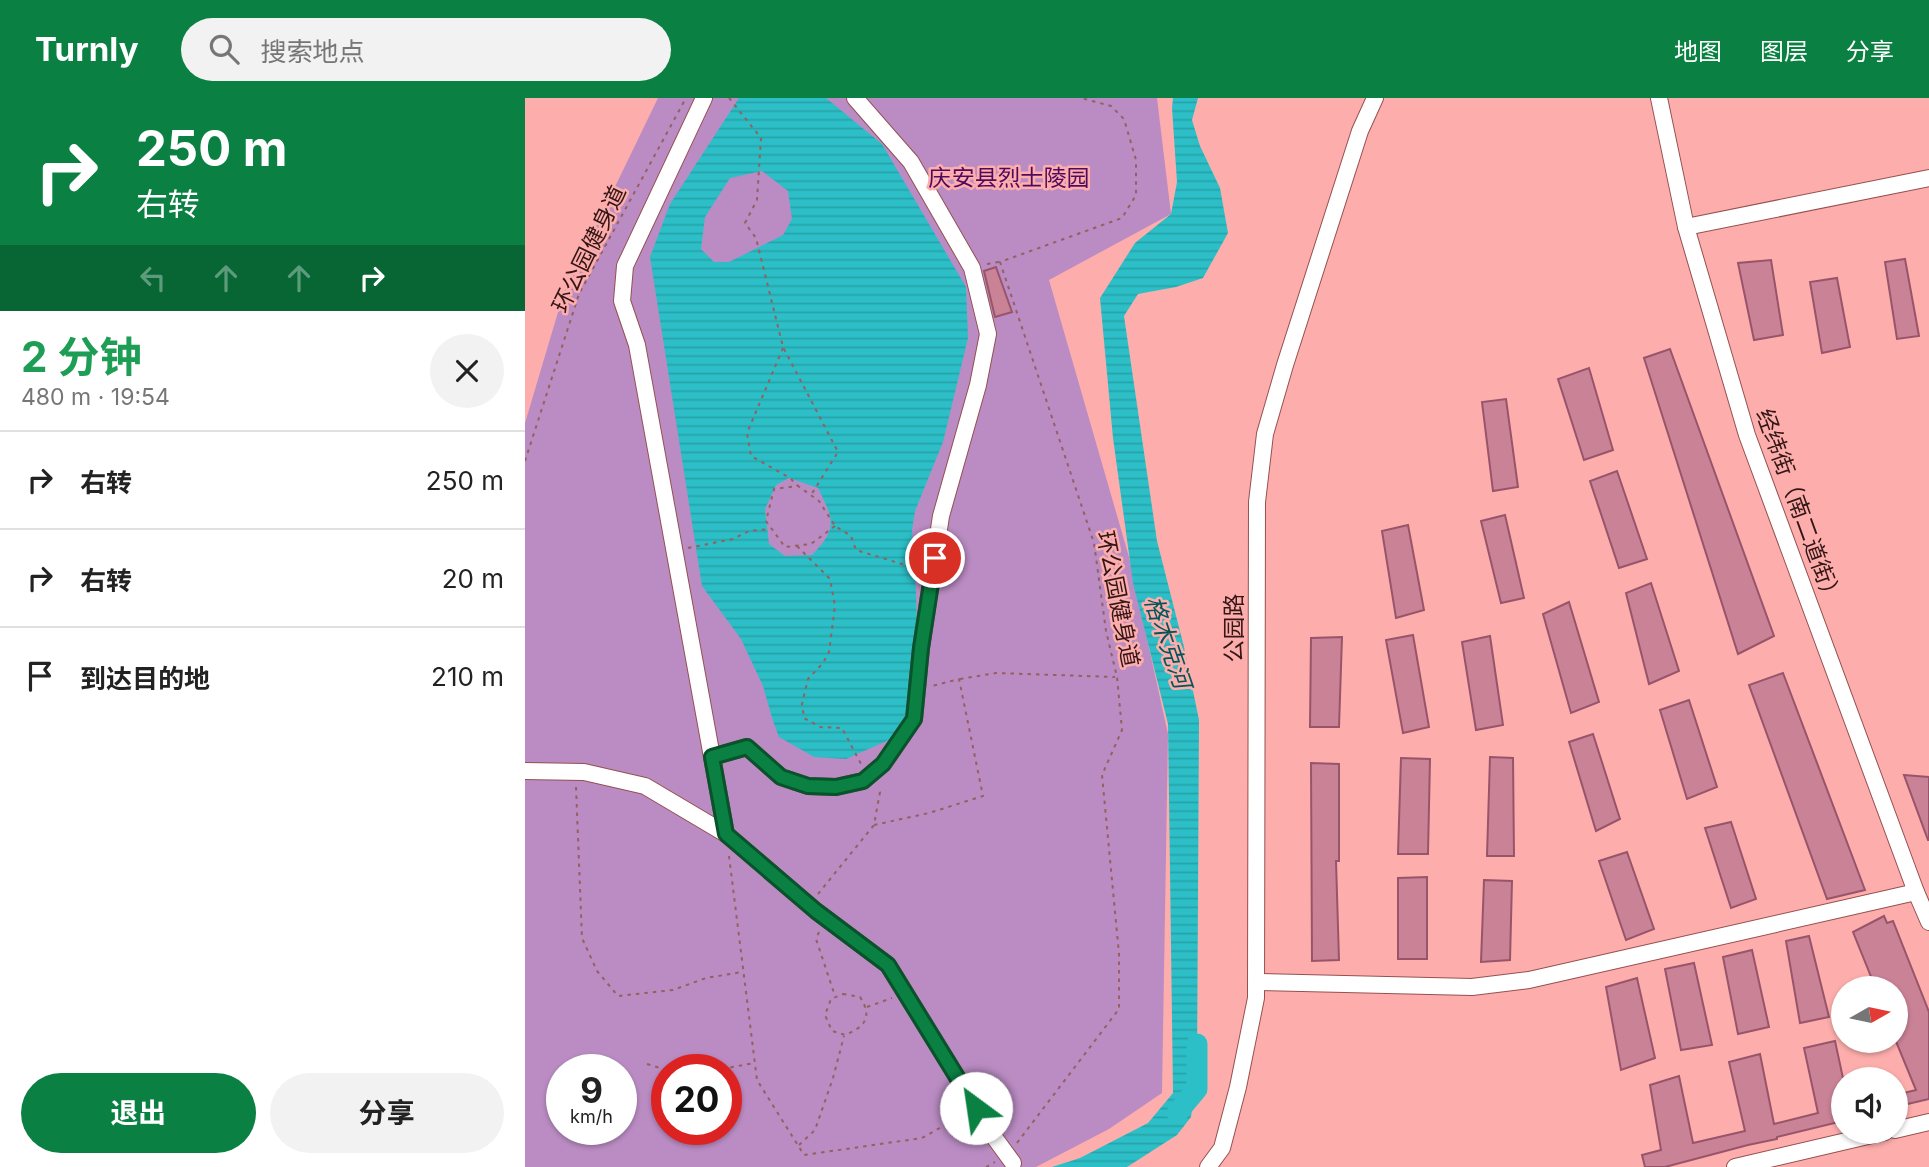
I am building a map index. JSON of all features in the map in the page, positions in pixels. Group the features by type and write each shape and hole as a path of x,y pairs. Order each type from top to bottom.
{"street":[{"path":"704,98 625,266 622,301 637,345 726,834"},
{"path":"712,757 747,747 781,777 808,786 836,787 863,781 883,764 914,719 921,648 941,516 978,385 988,334 972,268 911,162 855,98"},
{"name":"公园路","path":"1208,1167 1222,1148 1257,998 1257,502 1265,434 1360,131 1375,98"},
{"name":"经纬街（南二道街）","path":"1659,98 1686,227 1747,435 1929,922"},
{"path":"1686,227 1929,178"},
{"path":"525,771 584,772 645,786 726,834 824,918 888,965 1010,1160"},
{"path":"1257,982 1472,987 1529,980 1916,892"},
{"path":"1908,1127 1929,1122"},
{"path":"1735,1167 1834,1144"}],"path":[{"name":"环公园健身道","path":"525,461 579,294 686,98"},
{"path":"729,98 761,138 757,200 745,223 756,238 783,347 838,452 811,495"},
{"name":"环公园健身道","path":"1010,1160 1119,1009 1119,954 1102,775 1122,730 1117,677 1106,631 1094,543 1000,262 1122,218 1136,195 1136,160 1124,119 1111,106 1080,98"},
{"path":"783,347 747,433 751,456 790,478 819,500 835,526 851,536 856,550 902,564 935,558"},
{"path":"798,486 774,489 766,521 785,547 811,544 835,526"},
{"path":"674,551 733,538 749,531 771,528"},
{"path":"797,546 830,579 835,606 829,652 823,663 808,678 802,704 804,718 820,727 842,728 867,777 880,792 874,825 809,905"},
{"path":"917,690 996,673 1117,677"},
{"path":"874,825 929,813 983,796 960,679"},
{"path":"575,772 582,938 597,971 618,996 673,990 706,978 743,971"},
{"path":"726,834 757,1080 804,1155 922,1138 976,1108"},
{"path":"824,918 816,939 836,997"},
{"path":"843,993 860,997 866,1007 866,1019 860,1029 845,1035 832,1031 825,1015 831,999 843,993"},
{"path":"866,1007 906,994"},
{"path":"798,1146 815,1130 845,1035"},
{"path":"742,1065 755,1063"},
{"path":"646,1064 651,1065"}],"green space":[{"name":"庆安县烈士陵园","path":"658,98 1157,98 1171,214 1049,280 1129,557 1168,734 1162,1093 1109,1129 1036,1167 525,1167 525,423 564,292"}],"water":[{"path":"739,98 826,98 882,144 966,287 968,338 943,442 915,511 912,530 918,667 912,708 889,740 846,759 814,757 779,737 763,686 741,639 702,586 650,257 670,204","holes":["762,171 788,191 792,219 783,235 729,262 714,262 701,249 705,217 730,178","789,478 818,488 830,515 830,530 812,555 785,556 769,544 765,509 776,485"]},
{"path":"1173,98 1198,98 1192,120 1200,146 1220,188 1228,233 1203,278 1176,287 1138,294 1124,316 1157,541 1199,720 1197,1072 1191,1117 1177,1135 1127,1167 1052,1167 1080,1158 1148,1123 1173,1093 1168,724 1133,583 1113,438 1100,298 1135,243 1171,214 1177,182"}],"building":[{"path":"1905,259 1919,336 1897,339 1885,262"},
{"path":"1771,260 1783,335 1754,340 1738,263"},
{"path":"996,267 1012,312 995,317 984,271"},
{"path":"1837,278 1850,347 1822,353 1810,282"},
{"path":"1670,349 1774,636 1738,654 1644,358"},
{"path":"1589,368 1613,450 1584,460 1558,379"},
{"path":"1506,399 1518,487 1493,491 1482,402"},
{"path":"1617,471 1647,559 1619,568 1590,481"},
{"path":"1505,515 1524,598 1501,603 1481,521"},
{"path":"1408,525 1424,610 1396,618 1382,531"},
{"path":"1651,583 1679,671 1649,684 1626,593"},
{"path":"1569,602 1599,702 1571,713 1543,614"},
{"path":"1413,635 1429,727 1403,733 1386,640"},
{"path":"1490,636 1503,725 1476,730 1462,642"},
{"path":"1342,637 1339,727 1310,727 1311,638"},
{"path":"1783,673 1865,890 1827,899 1749,685"},
{"path":"1689,700 1717,787 1687,799 1660,710"},
{"path":"1593,734 1620,819 1596,831 1569,742"},
{"path":"1490,757 1513,758 1514,856 1487,856"},
{"path":"1401,758 1430,759 1428,854 1398,854"},
{"path":"1311,763 1339,764 1339,861 1336,861 1339,960 1312,961"},
{"path":"1904,775 1929,777 1929,840 1928,840"},
{"path":"1731,822 1756,899 1731,908 1705,828"},
{"path":"1627,852 1654,929 1626,940 1599,861"},
{"path":"1427,877 1427,959 1398,959 1398,878"},
{"path":"1484,880 1512,881 1510,960 1481,962"},
{"path":"1884,916 1887,923 1893,921 1929,1012 1929,1099 1908,1104 1908,1092 1916,1090 1901,1054 1908,1053 1908,976 1871,976 1853,932"},
{"path":"1809,936 1829,1017 1800,1023 1786,941"},
{"path":"1752,950 1769,1027 1738,1034 1723,957"},
{"path":"1694,963 1712,1045 1681,1050 1665,969"},
{"path":"1637,978 1655,1058 1621,1070 1606,987"},
{"path":"1831,1042 1831,1054 1838,1054 1841,1067 1831,1067 1831,1124 1665,1167 1645,1167 1642,1155 1661,1150 1650,1085 1679,1076 1693,1143 1745,1131 1729,1062 1760,1054 1774,1124 1818,1113 1804,1048"}],"waterway":[{"name":"格木克河","path":"1177,1113 1197,1089 1197,1044"}],"route":[{"path":"935,558 921,648 914,719 883,764 863,781 836,787 808,786 781,777 747,747 712,757 726,834 816,911 888,965 976,1108"}]}
